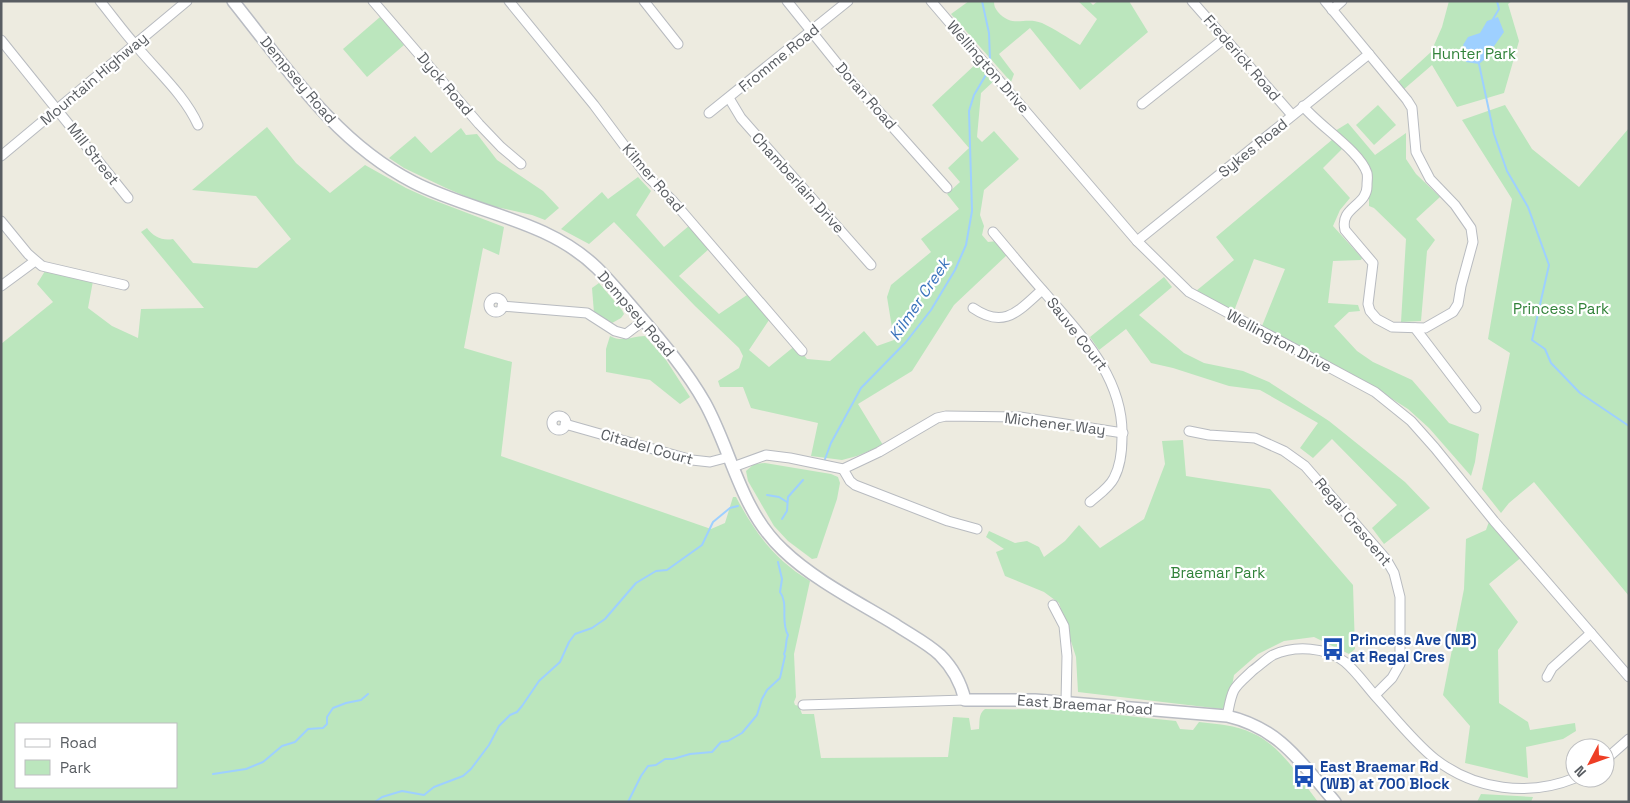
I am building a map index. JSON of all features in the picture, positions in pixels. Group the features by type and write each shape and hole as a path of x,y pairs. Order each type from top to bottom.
{"street":[{"path":"100,1 135,45 179,95 194,114 198,125"},
{"name":"Mountain Highway","path":"1,156 187,1"},
{"name":"Dempsey Road","path":"233,1 289,72 337,127 370,154 429,190 557,238 576,250 596,267 678,362 697,389 715,422 742,491 755,517 780,548 809,571 938,653 956,676 965,700"},
{"name":"Dyck Road","path":"373,1 478,124 521,164"},
{"name":"Kilmer Road","path":"509,1 594,105 647,176 673,201 802,351"},
{"path":"644,1 678,44"},
{"name":"Doran Road","path":"787,1 848,77 948,188"},
{"name":"Fromme Road","path":"709,113 812,32 848,1"},
{"name":"Wellington Drive","path":"931,1 1137,241 1189,292 1375,392 1411,421 1629,677"},
{"name":"Frederick Road","path":"1192,1 1292,115"},
{"path":"1303,106 1311,116 1336,136 1360,162 1367,174 1368,190 1366,195 1345,216 1344,223 1345,230 1373,263 1368,304 1370,311 1377,319 1392,327 1416,328 1425,328 1453,312 1458,304 1473,242 1471,228 1455,205 1430,179 1416,152 1412,108 1407,100 1325,1"},
{"path":"1332,10 1342,1"},
{"path":"1142,104 1225,38"},
{"name":"Mill Street","path":"1,40 128,198"},
{"name":"Sykes Road","path":"1137,241 1369,54"},
{"name":"Chamberlain Drive","path":"729,98 741,118 871,265"},
{"path":"1,221 28,254 42,266 124,285"},
{"name":"Sauve Court","path":"993,232 1080,334 1109,377 1117,395 1123,434 1119,467 1113,480 1090,502"},
{"path":"1,286 35,261"},
{"path":"973,308 983,315 990,317 1012,316 1042,290"},
{"path":"502,306 587,313 615,330 626,334 644,321"},
{"path":"1416,328 1476,408"},
{"name":"Michener Way","path":"843,469 879,452 937,418 946,416 1020,417 1123,434"},
{"name":"Citadel Court","path":"566,424 692,460 731,462"},
{"name":"Regal Crescent","path":"1189,431 1209,435 1255,438 1284,451 1305,466 1386,559 1394,573 1400,597 1400,664 1392,678 1374,695"},
{"path":"731,462 766,455 843,469 855,486 948,521 977,528"},
{"path":"1053,606 1064,626 1067,656 1066,702"},
{"path":"1547,678 1552,668 1591,634"},
{"path":"1227,716 1234,689 1272,655 1295,649 1321,650 1345,662 1418,743 1435,759 1469,779 1506,788 1525,789 1565,781"},
{"name":"East Braemar Road","path":"803,705 965,700 1035,700 1227,716 1249,722 1272,734 1284,743 1335,802"},
{"path":"1615,751 1629,739"}],"green space":[{"path":"969,1 994,1 995,7 1003,17 1014,21 1036,21 1042,23 1080,45 1097,19 1078,1 1089,1 1093,5 1098,1 1129,1 1148,32 1080,90 1030,28 999,54 1014,74 1011,82 951,14"},
{"name":"Hunter Park","path":"1449,1 1512,1 1508,4 1519,41 1504,93 1457,107 1432,65 1403,90 1397,83 1431,52 1442,27"},
{"path":"380,17 404,45 367,77 343,49"},
{"path":"979,61 995,80 981,93 977,137 982,142 994,131 1019,159 984,190 980,215 984,226 982,235 988,242 997,241 1008,254 954,305 912,371 858,404 883,445 857,456 842,460 811,456 818,423 751,408 743,387 720,387 718,381 739,368 743,356 739,348 695,306 614,222 589,244 561,229 602,192 608,199 638,177 651,191 636,215 664,247 690,225 710,248 679,276 719,314 750,293 771,317 749,350 769,367 796,345 807,359 830,361 864,331 877,346 894,340 887,297 891,285 931,252 921,239 959,209 947,194 960,182 948,168 969,148 932,105"},
{"path":"1378,105 1396,125 1374,145 1356,125"},
{"name":"Princess Park","path":"1505,105 1532,149 1579,187 1629,128 1629,596 1534,482 1509,503 1501,513 1482,489 1510,353 1488,339 1512,199 1462,120"},
{"path":"1348,123 1375,155 1406,133 1406,159 1416,174 1440,197 1416,219 1435,240 1427,251 1421,321 1401,322 1406,239 1374,208 1369,206 1369,174 1335,131"},
{"path":"267,127 296,163 330,193 365,165 428,198 504,227 499,255 483,248 464,348 512,362 501,456 711,529 725,523 733,497 736,497 751,523 767,545 786,564 810,581 794,654 796,697 794,702 795,705 799,706 802,714 814,714 821,758 948,757 953,717 969,718 971,730 979,729 980,716 985,709 1070,710 1176,721 1180,729 1193,730 1199,722 1226,725 1246,730 1263,739 1281,754 1318,802 1,802 1,344 53,302 37,284 45,271 93,281 88,308 112,326 138,338 141,309 204,308 141,232 147,228 158,238 173,239 193,263 257,268 291,239 256,196 192,190"},
{"path":"461,128 466,135 477,134 497,160 543,191 559,208 545,220 532,215 483,204 404,168 389,158 415,136 431,153"},
{"path":"1333,139 1342,149 1323,168 1350,198 1340,210 1333,226 1362,258 1361,260 1333,261 1328,303 1358,305 1360,311 1349,312 1334,326 1357,351 1373,362 1412,380 1449,423 1479,434 1471,476 1429,428 1408,409 1378,390 1262,326 1285,269 1254,259 1234,311 1196,291 1234,260 1216,237"},
{"path":"1164,277 1172,287 1139,315 1184,353 1204,363 1243,371 1269,382 1329,421 1405,482 1430,508 1384,544 1372,528 1397,505 1332,439 1313,458 1300,448 1318,423 1260,390 1229,386 1151,363 1126,329 1099,350 1090,337"},
{"path":"599,283 624,314 612,323 594,313 592,288"},
{"path":"610,336 623,339 645,336 666,360 690,397 680,404 650,380 606,372 606,349"},
{"name":"Braemar Park","path":"1183,440 1186,476 1270,489 1353,585 1355,649 1349,654 1314,637 1284,641 1258,654 1234,675 1229,703 1222,709 1078,692 1076,657 1059,603 1044,592 1005,576 996,552 1004,549 986,537 989,531 1015,543 1027,541 1039,547 1044,557 1065,541 1079,525 1100,548 1144,519 1165,464 1162,441"},
{"path":"765,463 831,474 838,477 840,483 837,499 817,558 812,559 788,541 774,526 748,481 746,471 754,464"},
{"path":"1491,516 1523,556 1489,584 1518,622 1498,650 1499,703 1528,722 1530,730 1575,723 1576,731 1563,739 1526,747 1528,778 1465,763 1470,726 1443,695 1464,589 1466,539 1486,530"},
{"path":"1481,794 1533,797 1531,802 1477,802"}],"water":[{"path":"1498,17 1504,32 1485,59 1479,64 1466,62 1466,50 1463,45 1468,37 1480,33 1487,21"}],"waterway":[{"name":"Kilmer Creek","path":"982,1 989,33 990,60"},
{"path":"1493,19 1499,9 1497,1"},
{"path":"1479,64 1494,134 1507,171 1528,207 1549,265 1532,340 1545,349 1551,363 1580,393 1629,426"},
{"name":"Kilmer Creek","path":"825,459 831,443 861,388 906,342 931,310 955,270 966,245 972,211 969,111 974,95 987,73"},
{"name":"Kilmer Creek","path":"782,519 787,511 788,497 803,480"},
{"path":"767,495 779,497 787,502"},
{"path":"375,802 382,797 402,791 424,795 434,787 463,776 471,769 489,745 499,726 510,715 517,712 539,681 560,662 569,642 575,634 592,628 605,619 636,583 656,571 667,570 702,545 713,522 730,508 738,506"},
{"name":"Kilmer Creek","path":"628,802 648,766 656,765 665,759 712,752 721,742 728,741 742,733 757,715 767,690 780,678 788,635 785,624 784,602 780,592 782,579 778,562"},
{"path":"213,774 246,769 263,762 282,746 295,742 308,729 323,728 327,724 327,717 333,708 361,700 368,694"}],"place":[{"name":"Princess Ave (NB) at Regal Cres","path":"1333,649"},
{"name":"East Braemar Rd (WB) at 700 Block","path":"1304,776"}]}
